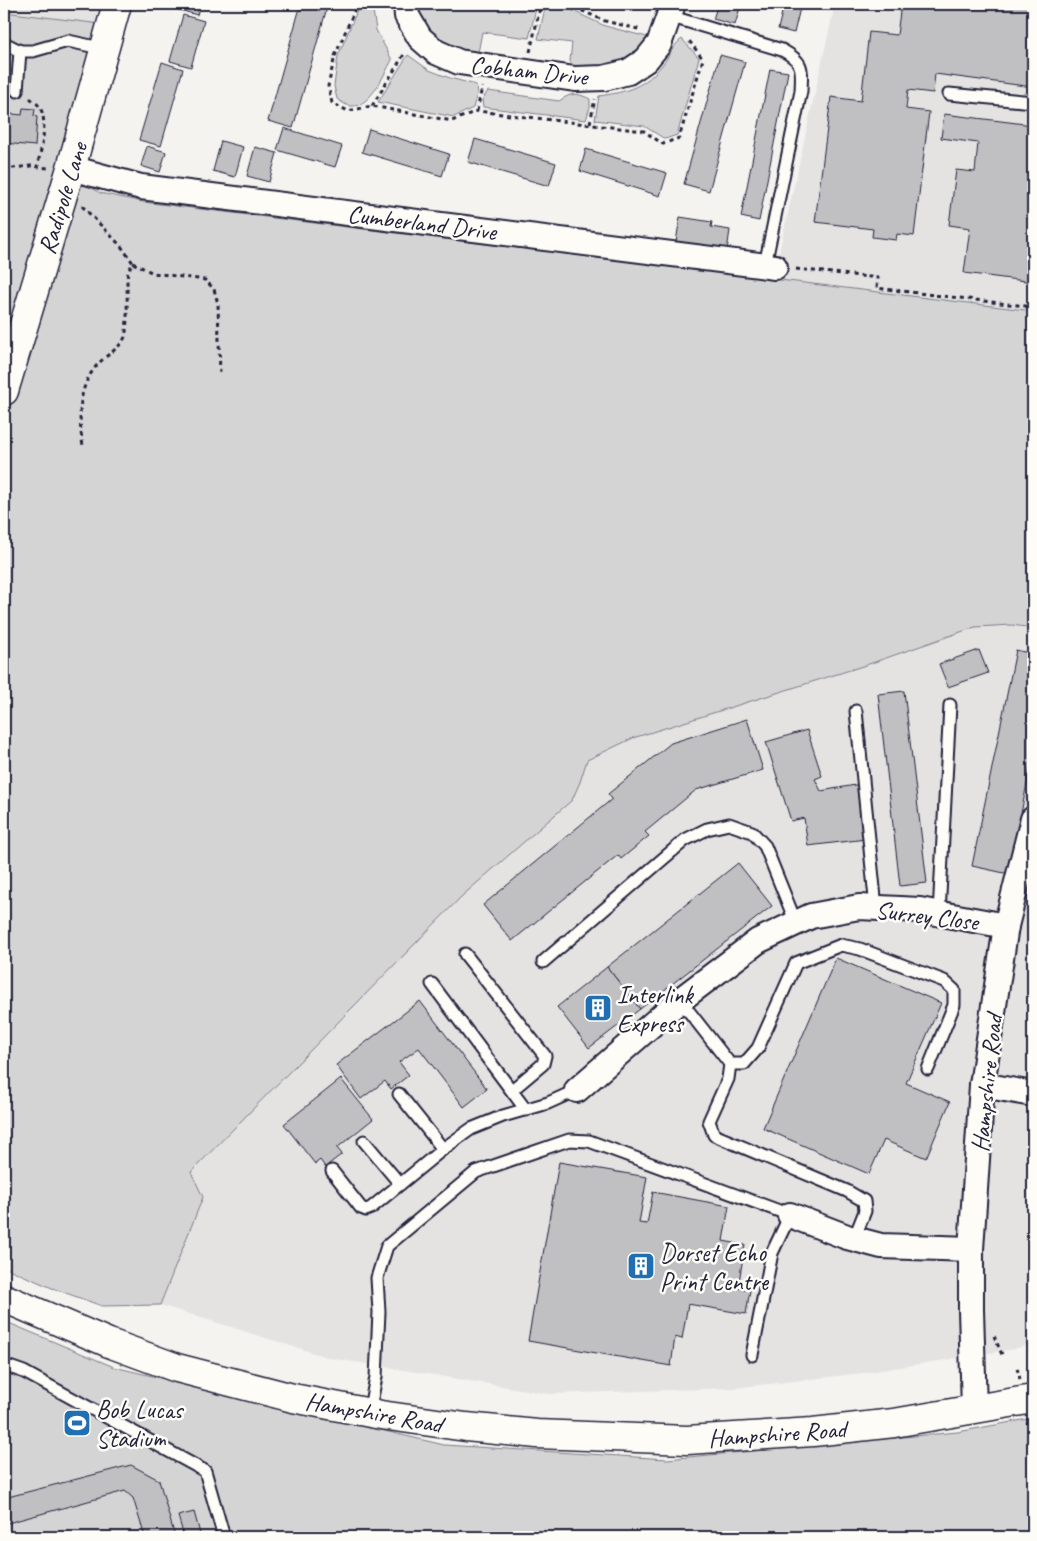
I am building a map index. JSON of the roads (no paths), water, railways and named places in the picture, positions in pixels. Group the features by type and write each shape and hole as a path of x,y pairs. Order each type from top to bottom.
{"main road":[{"name":"Radipole Lane","path":"4,391 62,177 105,49 117,4"},
{"name":"Hampshire Road","path":"4,1298 109,1343 177,1368 293,1398 369,1413 466,1427 537,1434 687,1440 813,1432 894,1423 974,1409"},
{"path":"974,1409 1033,1398"}],"street":[{"name":"Cobham Drive","path":"406,4 407,16 420,38 436,52 458,62 575,79 604,78 628,72 646,60 659,44 668,18"},
{"name":"Cumberland Drive","path":"62,177 770,266"},
{"name":"Hampshire Road","path":"974,1409 971,1249 982,1085 1006,926 1033,818"},
{"name":"Surrey Close","path":"577,1090 680,1000 758,941 811,916 859,907 920,910 1006,926"},
{"path":"982,1085 1033,1094"},
{"path":"790,1215 854,1239 881,1246 971,1249"}],"lane":[{"path":"668,18 782,50 796,57 802,68 801,91 770,266"},
{"path":"4,43 20,52 33,51 68,41 105,49"},
{"path":"17,91 20,52"},
{"path":"949,94 1033,102"},
{"path":"939,914 950,705"},
{"path":"856,711 876,908"},
{"path":"543,962 684,840 706,829 729,824 752,832 765,846 796,923"},
{"path":"730,1064 744,1064 758,1048 796,963 841,945 860,949 944,981 954,990 954,1005 928,1069"},
{"path":"465,954 545,1056 543,1064 512,1090"},
{"path":"432,984 526,1110"},
{"path":"680,1000 730,1064 728,1080 709,1121 714,1135 847,1191 864,1201 865,1211 854,1239"},
{"path":"332,1171 360,1208 366,1210 470,1129 577,1090"},
{"path":"398,1094 444,1149"},
{"path":"369,1413 376,1377 379,1312 377,1278 387,1246 476,1172 570,1140 589,1141 790,1215 772,1253 752,1356"},
{"path":"364,1141 400,1184"},
{"path":"4,1365 24,1372 205,1471 224,1537"}],"place":[{"name":"Interlink Express","path":"598,1008"},
{"name":"Dorset Echo Print Centre","path":"641,1266"},
{"name":"Bob Lucas Stadium","path":"77,1423"}]}
